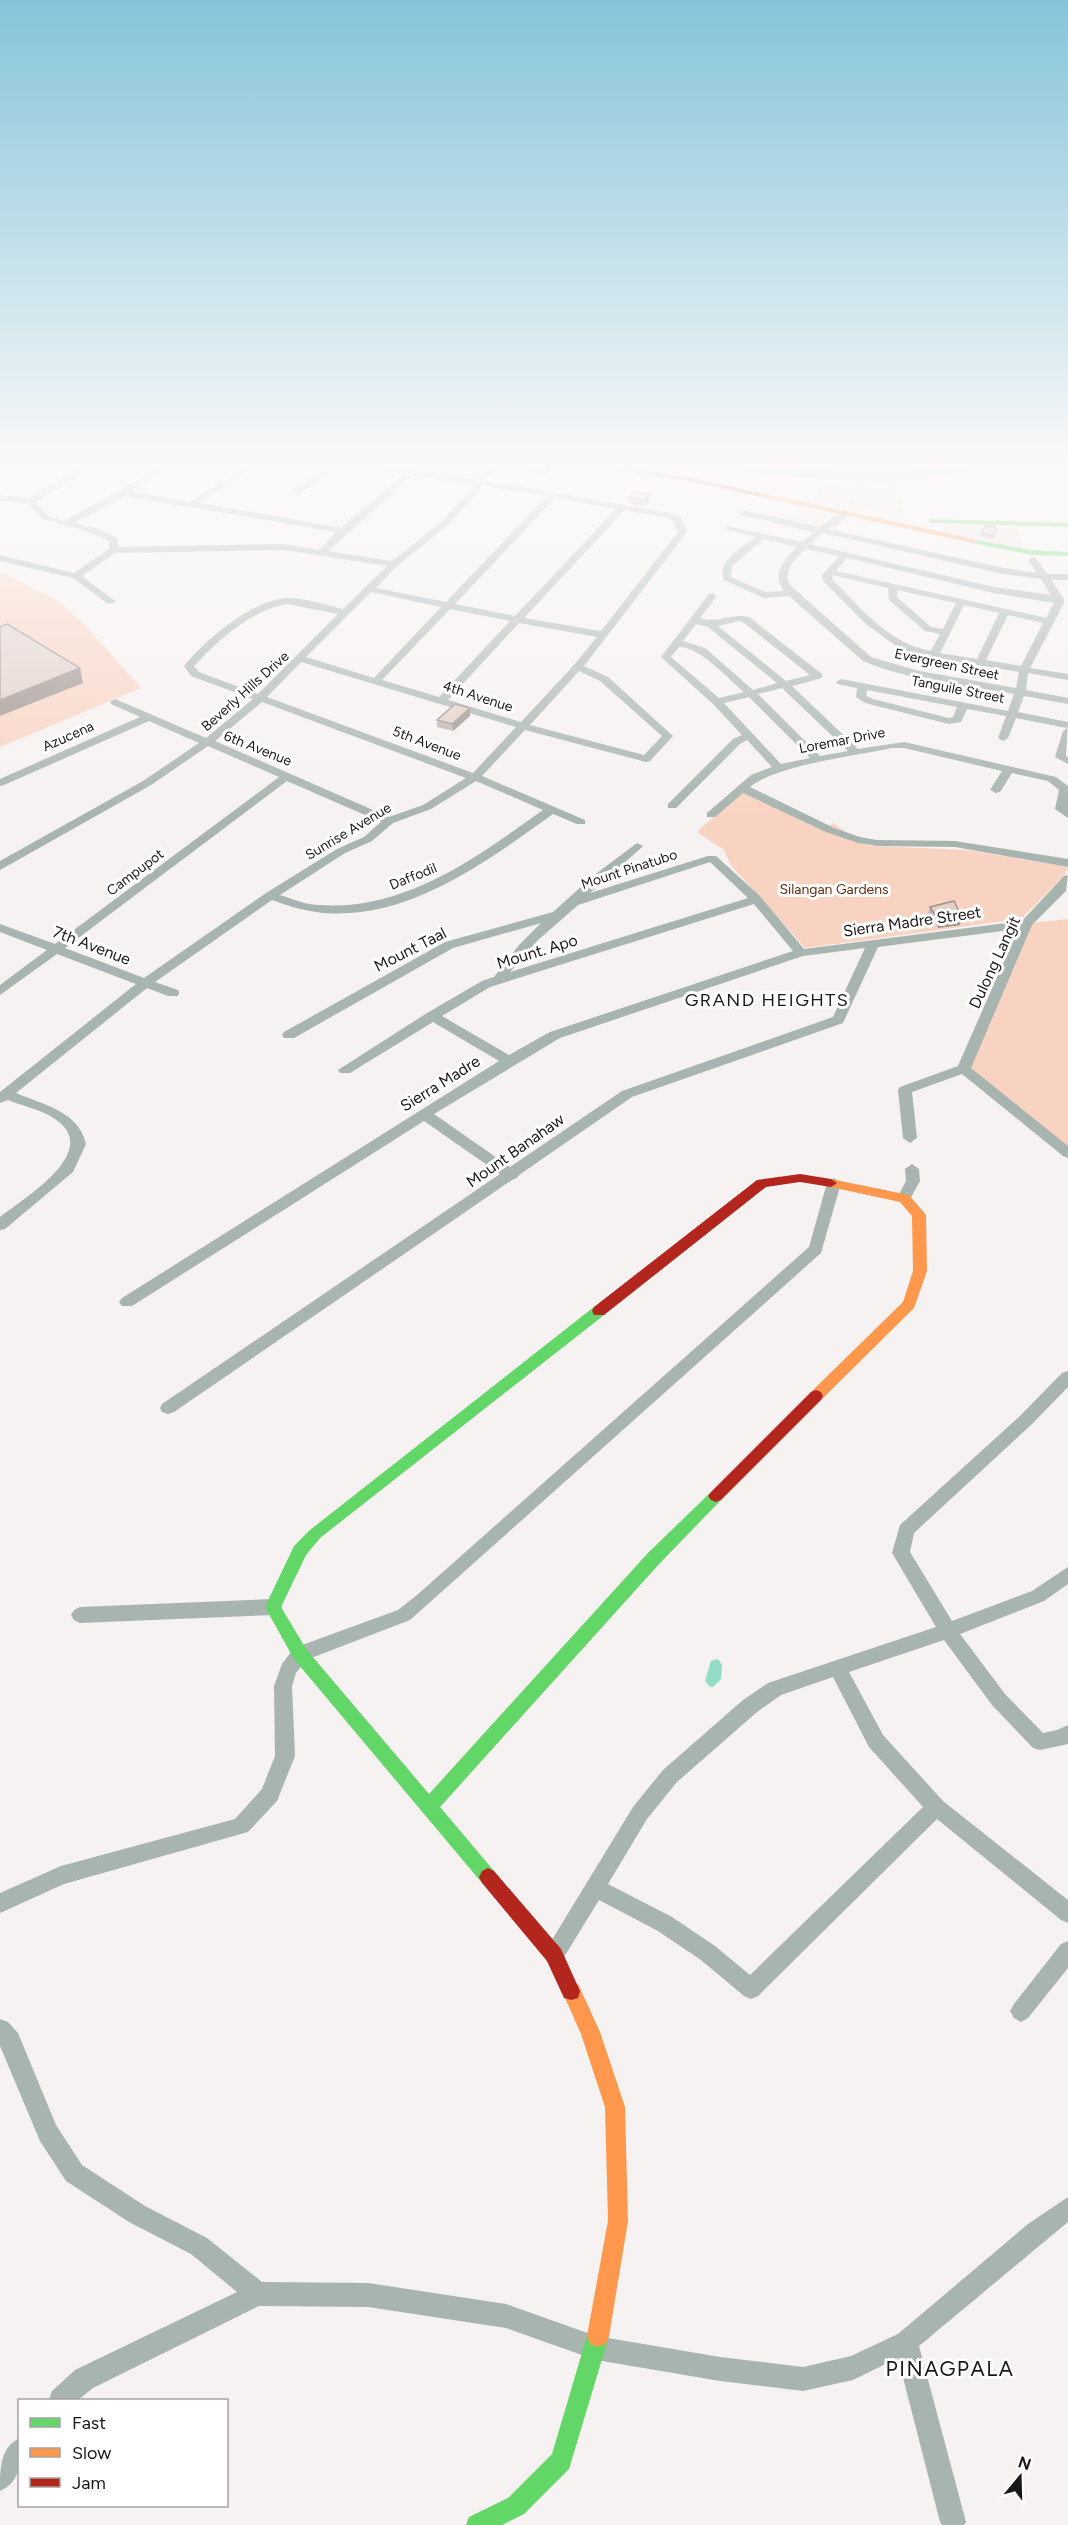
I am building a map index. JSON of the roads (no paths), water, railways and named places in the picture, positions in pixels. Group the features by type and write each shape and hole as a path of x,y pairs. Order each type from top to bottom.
{"street":[{"path":"85,583 111,602"},
{"name":"Beverly Hills Drive","path":"0,866 147,783 206,743 259,699 375,583"},
{"path":"377,680 471,583"},
{"path":"442,700 552,583"},
{"name":"Sunrise Avenue","path":"3,1096 145,983 270,896 341,850 368,838 389,821 427,807 475,777 578,667 644,583"},
{"path":"738,583 764,595 791,592"},
{"path":"783,583 791,592"},
{"path":"830,583 888,638 904,647 934,655 1068,677"},
{"path":"875,583 1050,622"},
{"path":"963,583 994,590 1059,599"},
{"path":"1003,738 1020,693 1024,669 1059,603 1059,599 1048,583"},
{"path":"892,587 892,598 910,614 928,629 946,632"},
{"path":"369,589 604,635"},
{"name":"Evergreen Street","path":"791,592 867,659 919,674 1068,701"},
{"path":"712,596 666,657 717,702 779,768"},
{"name":"5th Avenue","path":"346,613 287,601 269,604 232,629 189,666 195,674 475,777 581,822"},
{"path":"934,655 961,602"},
{"path":"980,662 1005,612"},
{"path":"711,625 738,618 746,619 818,676 717,702"},
{"path":"695,620 711,625 785,685 854,751"},
{"path":"676,644 688,644 701,650 751,693 818,760"},
{"name":"4th Avenue","path":"301,659 377,680 522,726 646,759 668,736 604,679 578,667"},
{"name":"Tanguile Street","path":"842,682 1068,725"},
{"path":"862,686 861,697 869,702 948,721 957,720 963,705"},
{"name":"6th Avenue","path":"115,702 389,821"},
{"name":"Azucena","path":"0,783 148,717"},
{"path":"1068,731 1060,757 1068,761"},
{"path":"672,806 737,741 749,735"},
{"name":"Loremar Drive","path":"711,815 755,777 779,768 854,751 904,745 1052,779 1065,789 1061,809 1068,815"},
{"path":"996,790 1009,769"},
{"name":"Campupot","path":"0,991 287,776"},
{"path":"742,788 830,830 858,840 878,843 955,844 1068,864"},
{"name":"Daffodil","path":"270,896 317,909 350,909 382,905 473,865 551,810"},
{"path":"574,903 597,879 637,846"},
{"name":"Mount Pinatubo","path":"556,915 574,903 708,859 716,859 756,899"},
{"name":"Dulong Langit","path":"964,1069 1026,924 1068,879"},
{"path":"756,899 801,953"},
{"name":"Mount. Apo","path":"345,1070 486,984 756,899"},
{"path":"498,981 518,951 556,915"},
{"name":"Mount Taal","path":"289,1035 423,957 449,945 556,915"},
{"name":"Sierra Madre Street","path":"801,953 1026,924"},
{"name":"7th Avenue","path":"0,928 173,993"},
{"name":"Mount Banahaw","path":"168,1408 512,1175 627,1094 838,1020 874,943"},
{"name":"Sierra Madre","path":"128,1302 424,1114 555,1035 801,953"},
{"path":"432,1016 509,1061"},
{"path":"910,1138 905,1089 964,1069 1068,1153"},
{"path":"0,1225 68,1169 79,1144 76,1131 60,1116 3,1096"},
{"path":"424,1114 512,1175"},
{"path":"904,1198 913,1181 912,1169"},
{"path":"273,1607 300,1551 315,1534 762,1183 800,1178 834,1183 904,1198 919,1215 920,1271 909,1304 654,1558 430,1806"},
{"path":"0,1903 61,1875 241,1826 270,1795 285,1756 283,1686 288,1670 300,1654 404,1615 423,1600 816,1249 834,1183"},
{"path":"1068,1377 1026,1420 906,1530 901,1553 947,1632 1013,1719 1040,1742 1062,1738 1068,1734"},
{"path":"554,1955 640,1813 670,1776 750,1706 775,1689 837,1666 947,1632 1038,1596 1068,1574"},
{"path":"80,1615 273,1607"},
{"path":"273,1607 300,1654 554,1955 590,2032 615,2107 618,2221 596,2348 561,2461 516,2506 477,2525"},
{"path":"837,1666 876,1741 936,1807 1068,1913"},
{"path":"594,1887 665,1924 708,1953 751,1989 936,1807"},
{"path":"1021,2011 1068,1951"},
{"path":"0,2030 10,2041 48,2133 74,2173 136,2214 199,2246 258,2294"},
{"path":"63,2399 84,2379 258,2294 368,2295 506,2316 596,2348 803,2379 853,2368 906,2342 1036,2232 1068,2208"},
{"path":"906,2342 952,2522"},
{"path":"0,2478 18,2454"}],"district":[{"name":"GRAND HEIGHTS","path":"767,1000"},
{"name":"PINAGPALA","path":"950,2369"}],"park label":[{"name":"Silangan Gardens","path":"834,889"}]}
